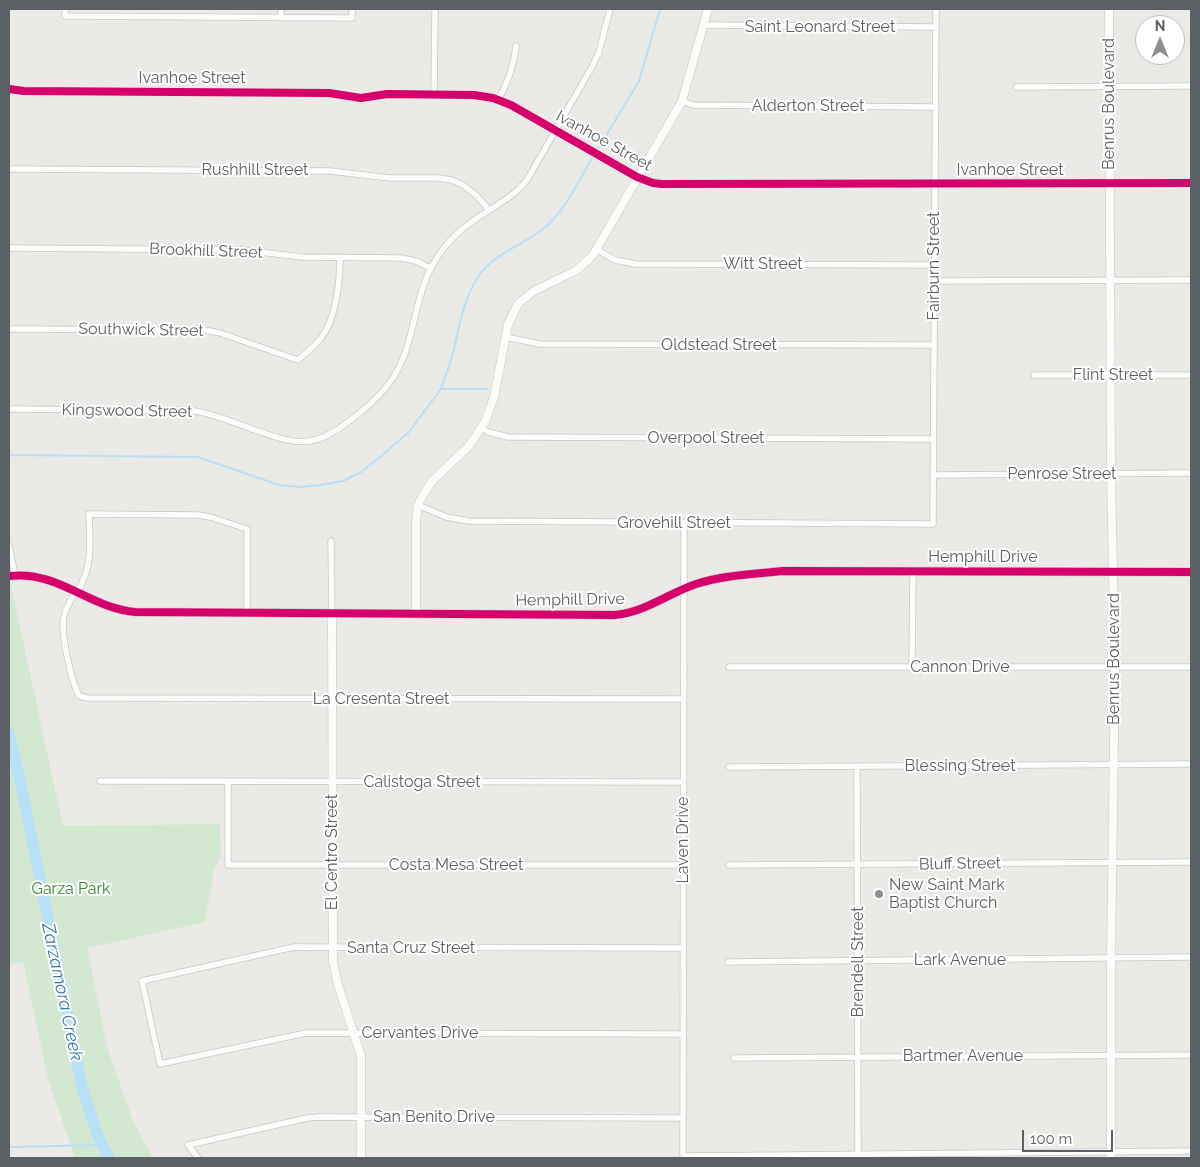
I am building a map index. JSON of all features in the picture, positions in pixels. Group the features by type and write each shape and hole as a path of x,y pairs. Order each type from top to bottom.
{"street":[{"path":"65,9 65,16 281,18 352,18 352,9"},
{"path":"281,9 281,18"},
{"path":"434,94 435,9"},
{"path":"430,268 451,239 469,223 505,201 519,190 527,180 593,65 599,52 610,9"},
{"path":"416,614 416,521 418,505 432,481 465,451 482,428 494,397 511,316 519,303 534,291 577,270 586,263 596,249 682,101 708,9"},
{"name":"Fairburn Street","path":"933,524 936,9"},
{"name":"Benrus Boulevard","path":"1109,9 1110,375 1114,667 1110,1055 1111,1155"},
{"name":"Saint Leonard Street","path":"704,26 936,27"},
{"path":"498,100 512,70 516,46"},
{"path":"1016,87 1191,86"},
{"name":"Ivanhoe Street","path":"10,89 24,91 329,93 361,98 387,94 474,95 498,100 556,130 637,177 662,184 1191,183"},
{"name":"Alderton Street","path":"682,101 693,105 936,107"},
{"name":"Rushhill Street","path":"9,169 330,170 390,178 439,178 463,184 489,210"},
{"name":"Brookhill Street","path":"9,248 243,250 288,256 401,258 416,261 430,268"},
{"name":"Witt Street","path":"596,249 616,260 635,264 934,265"},
{"name":"Southwick Street","path":"9,329 204,330 220,333 298,360 320,339 329,324 340,277 340,258"},
{"name":"Kingswood Street","path":"9,409 179,410 211,414 294,441 311,441 330,435 360,412 392,379 408,343 421,289 430,268"},
{"path":"934,281 1191,280"},
{"name":"Oldstead Street","path":"506,337 540,344 934,346"},
{"name":"Flint Street","path":"1034,375 1191,374"},
{"name":"Overpool Street","path":"482,428 488,432 508,437 933,439"},
{"name":"Penrose Street","path":"933,475 1191,474"},
{"name":"Grovehill Street","path":"418,505 446,517 469,521 933,524"},
{"path":"76,592 87,573 90,559 89,514 198,515 247,529 247,613"},
{"name":"Laven Drive","path":"683,1157 684,523"},
{"name":"El Centro Street","path":"332,541 332,948 335,975 361,1056 361,1158"},
{"path":"9,546 12,575"},
{"name":"Hemphill Drive","path":"12,575 54,581 105,606 125,611 624,614 643,609 683,589 714,580 784,571 1191,572"},
{"path":"912,667 913,571"},
{"name":"La Cresenta Street","path":"76,592 64,612 63,627 74,687 79,696 87,698 683,699"},
{"name":"Cannon Drive","path":"729,667 1191,667"},
{"name":"Blessing Street","path":"729,767 1191,764"},
{"name":"Brendell Street","path":"857,766 858,1157"},
{"name":"Calistoga Street","path":"100,781 683,782"},
{"name":"Costa Mesa Street","path":"228,782 228,864 683,864"},
{"name":"Bluff Street","path":"729,865 1191,862"},
{"name":"Santa Cruz Street","path":"160,1064 142,980 286,949 683,948"},
{"name":"Lark Avenue","path":"728,962 1191,957"},
{"name":"Cervantes Drive","path":"160,1064 295,1034 683,1034"},
{"name":"Bartmer Avenue","path":"734,1058 1191,1055"},
{"name":"San Benito Drive","path":"198,1158 188,1145 307,1118 683,1118"},
{"path":"683,1157 1111,1155 1191,1151"}],"green space":[{"name":"Garza Park","path":"9,576 63,826 220,824 221,856 214,870 205,922 87,948 107,1047 133,1121 153,1158 75,1158 48,1079 23,962 9,965"}],"waterway":[{"path":"598,149 639,81 660,9"},
{"path":"441,389 453,354 466,301 480,274 494,260 550,223 570,197 592,158"},
{"path":"9,455 198,457 279,485 300,487 320,485 343,481 361,472 380,457 408,433 441,389 488,389"},
{"name":"Zarzamora Creek","path":"9,733 82,1087 97,1134 109,1158"},
{"path":"9,1147 103,1145"}],"cycle path":[{"path":"9,89 24,91 329,93 361,98 387,94 474,95 493,98 511,105 637,177 662,184 1191,183"},
{"path":"9,576 27,576 43,579 103,604 135,612 614,615 636,610 685,588 707,581 739,575 783,571 1191,572"}],"place":[{"name":"New Saint Mark Baptist Church","path":"879,894"}]}
